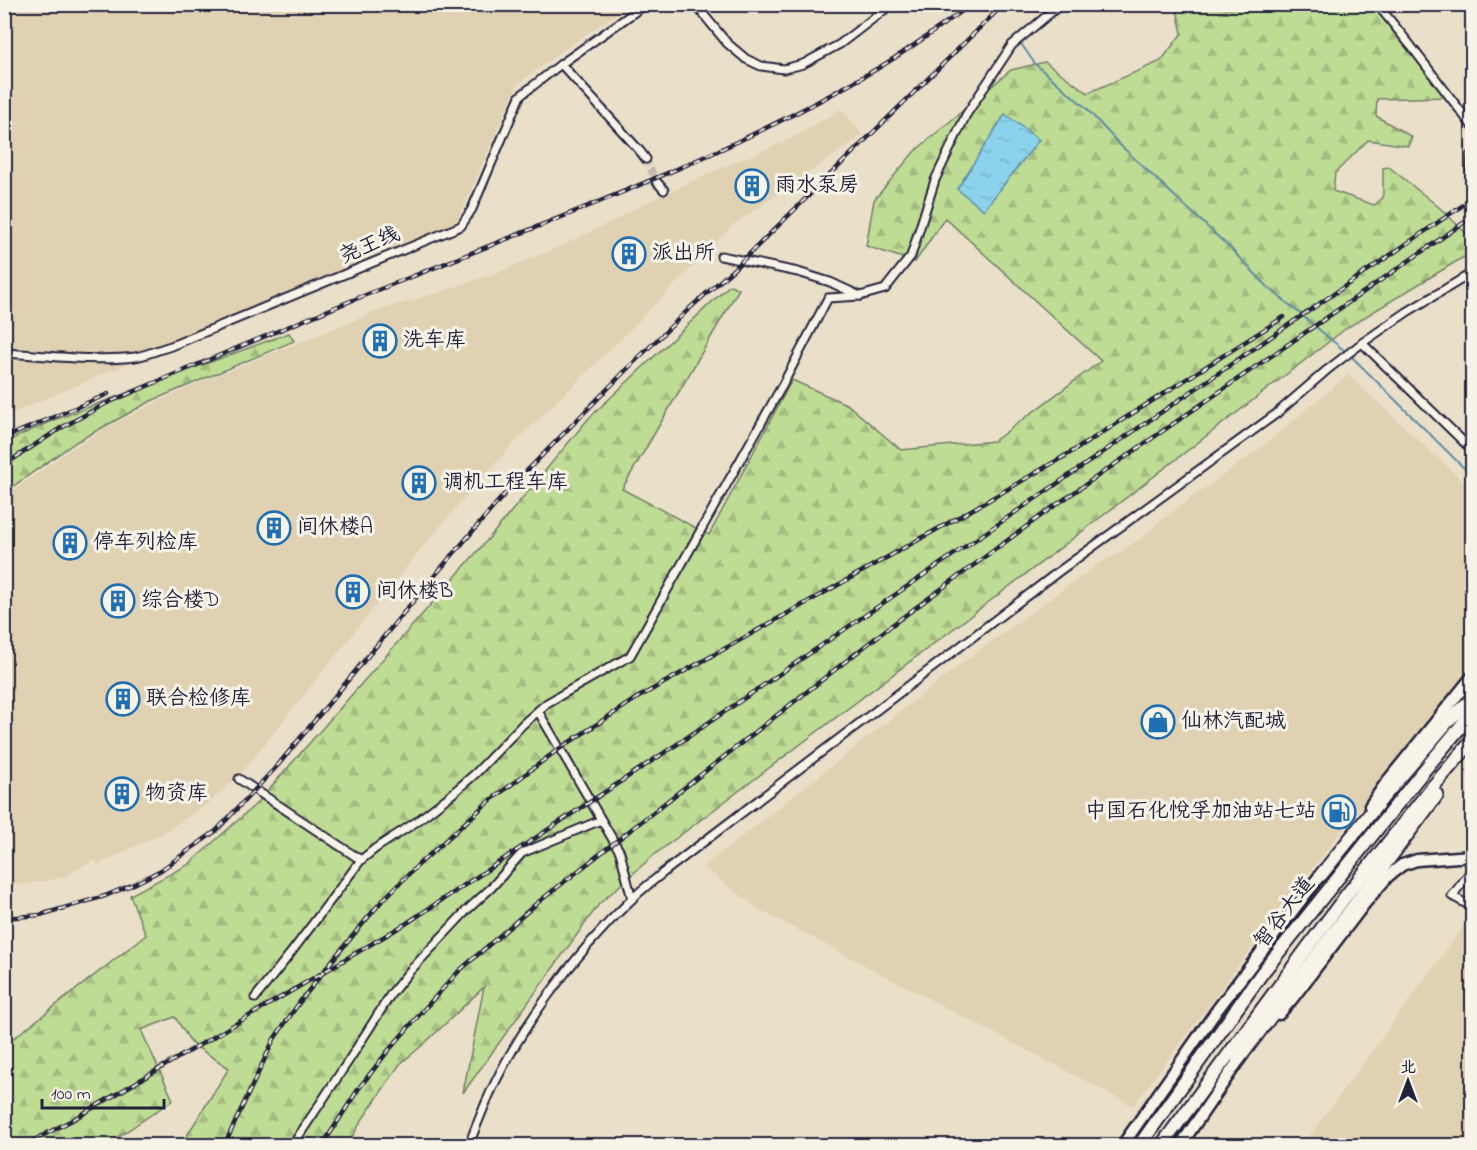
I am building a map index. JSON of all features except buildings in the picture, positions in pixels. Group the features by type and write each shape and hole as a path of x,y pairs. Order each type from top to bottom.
{"highway":[{"path":"1321,875 1448,721 1473,699"},
{"name":"智谷大道","path":"1139,1146 1262,974 1421,774 1473,713"},
{"name":"智谷大道","path":"1161,1146 1345,897 1430,790 1473,741"},
{"path":"1238,1060 1473,747"}],"main road":[{"path":"1122,1146 1217,1010 1321,875 1386,783 1473,677"},
{"path":"1180,1146 1238,1060 1292,999 1388,876 1402,865 1417,860 1473,856"}],"street":[{"name":"尧王线","path":"4,353 92,358 137,357 171,346 461,226 472,209 520,96 646,4"},
{"path":"695,4 727,43 746,59 761,66 784,69 803,64 840,44 892,4"},
{"path":"255,998 361,860 452,794 547,703 630,656 782,386 828,298 860,296 885,289 911,256 935,180 966,115 1012,45 1061,4"},
{"path":"1377,4 1473,126"},
{"path":"561,64 646,159"},
{"path":"1473,155 1470,184 1473,188"},
{"path":"656,181 664,190"},
{"path":"721,256 798,272 830,282 860,296"},
{"path":"469,1146 493,1087 515,1044 562,976 632,899 664,872 1058,572 1276,414 1362,343 1407,312 1473,273"},
{"path":"1362,343 1473,450"},
{"path":"538,711 620,852 632,899"},
{"path":"239,779 361,860"},
{"path":"292,1146 390,994 466,910 491,888 522,853 602,820"},
{"path":"1473,870 1452,896 1473,908"}],"shaded area":[{"path":"4,5 629,5 517,85 456,224 5,416"},
{"path":"841,109 863,135 733,225 509,448 429,539 239,776 206,805 163,833 97,865 94,860 66,876 47,881 5,886 4,497 68,451 106,428 194,385 382,309 499,272 554,249 652,200 793,138"},
{"name":"仙林汽配城","path":"1348,375 1465,483 1472,493 1472,667 1302,881 1133,1106 760,910 703,867 970,657 1098,564 1115,556 1145,535 1160,521 1259,449"},
{"path":"1463,927 1472,931 1472,1145 1303,1145"}],"green space":[{"path":"1176,5 1372,5 1446,97 1377,99 1376,116 1412,137 1408,146 1368,140 1335,173 1333,191 1374,205 1383,198 1383,168 1389,167 1440,208 1472,239 1472,252 1348,327 654,855 599,904 463,1093 484,987 400,1064 348,1145 181,1145 229,1068 192,1044 175,1017 141,1030 173,1100 106,1145 5,1146 5,1045 146,935 130,895 188,865 256,804 490,537 589,418 730,285 739,289 622,489 709,535 792,380 848,405 901,450 994,441 1101,361 945,218 915,262 866,246 874,200 914,152 1011,70 1045,62 1088,93 1161,61 1182,33"},
{"path":"289,333 294,341 151,401 76,442 5,492 5,442 54,420"}],"water":[{"path":"1005,114 1039,140 984,210 957,189"}],"waterway":[{"path":"1022,45 1035,64 1084,106 1118,143 1268,287 1346,352"},
{"path":"1350,355 1472,476"}],"tunnel":[{"path":"646,159 656,181"}],"railway":[{"path":"4,465 61,428 105,404 257,339 650,181 767,128 880,67 972,4"},
{"path":"4,918 40,915 105,896 161,870 216,831 278,765 509,489 631,365 736,267 1004,4"},
{"path":"23,1146 74,1119 407,923 679,743 1472,199"},
{"path":"322,1146 359,1088 427,1006 459,971 536,904 892,625 1053,507 1472,217"},
{"path":"224,1146 274,1039 299,1003 381,902 487,803 556,751 637,698 1075,450 1284,317"},
{"path":"4,438 108,394"}],"place":[{"name":"雨水泵房","path":"752,186"},
{"name":"派出所","path":"629,254"},
{"name":"洗车库","path":"380,341"},
{"name":"调机工程车库","path":"419,483"},
{"name":"间休楼A","path":"274,528"},
{"name":"停车列检库","path":"70,543"},
{"name":"间休楼B","path":"353,592"},
{"name":"综合楼D","path":"118,601"},
{"name":"联合检修库","path":"123,699"},
{"name":"仙林汽配城","path":"1158,722"},
{"name":"物资库","path":"122,794"},
{"name":"中国石化悦孚加油站七站","path":"1339,812"}]}
